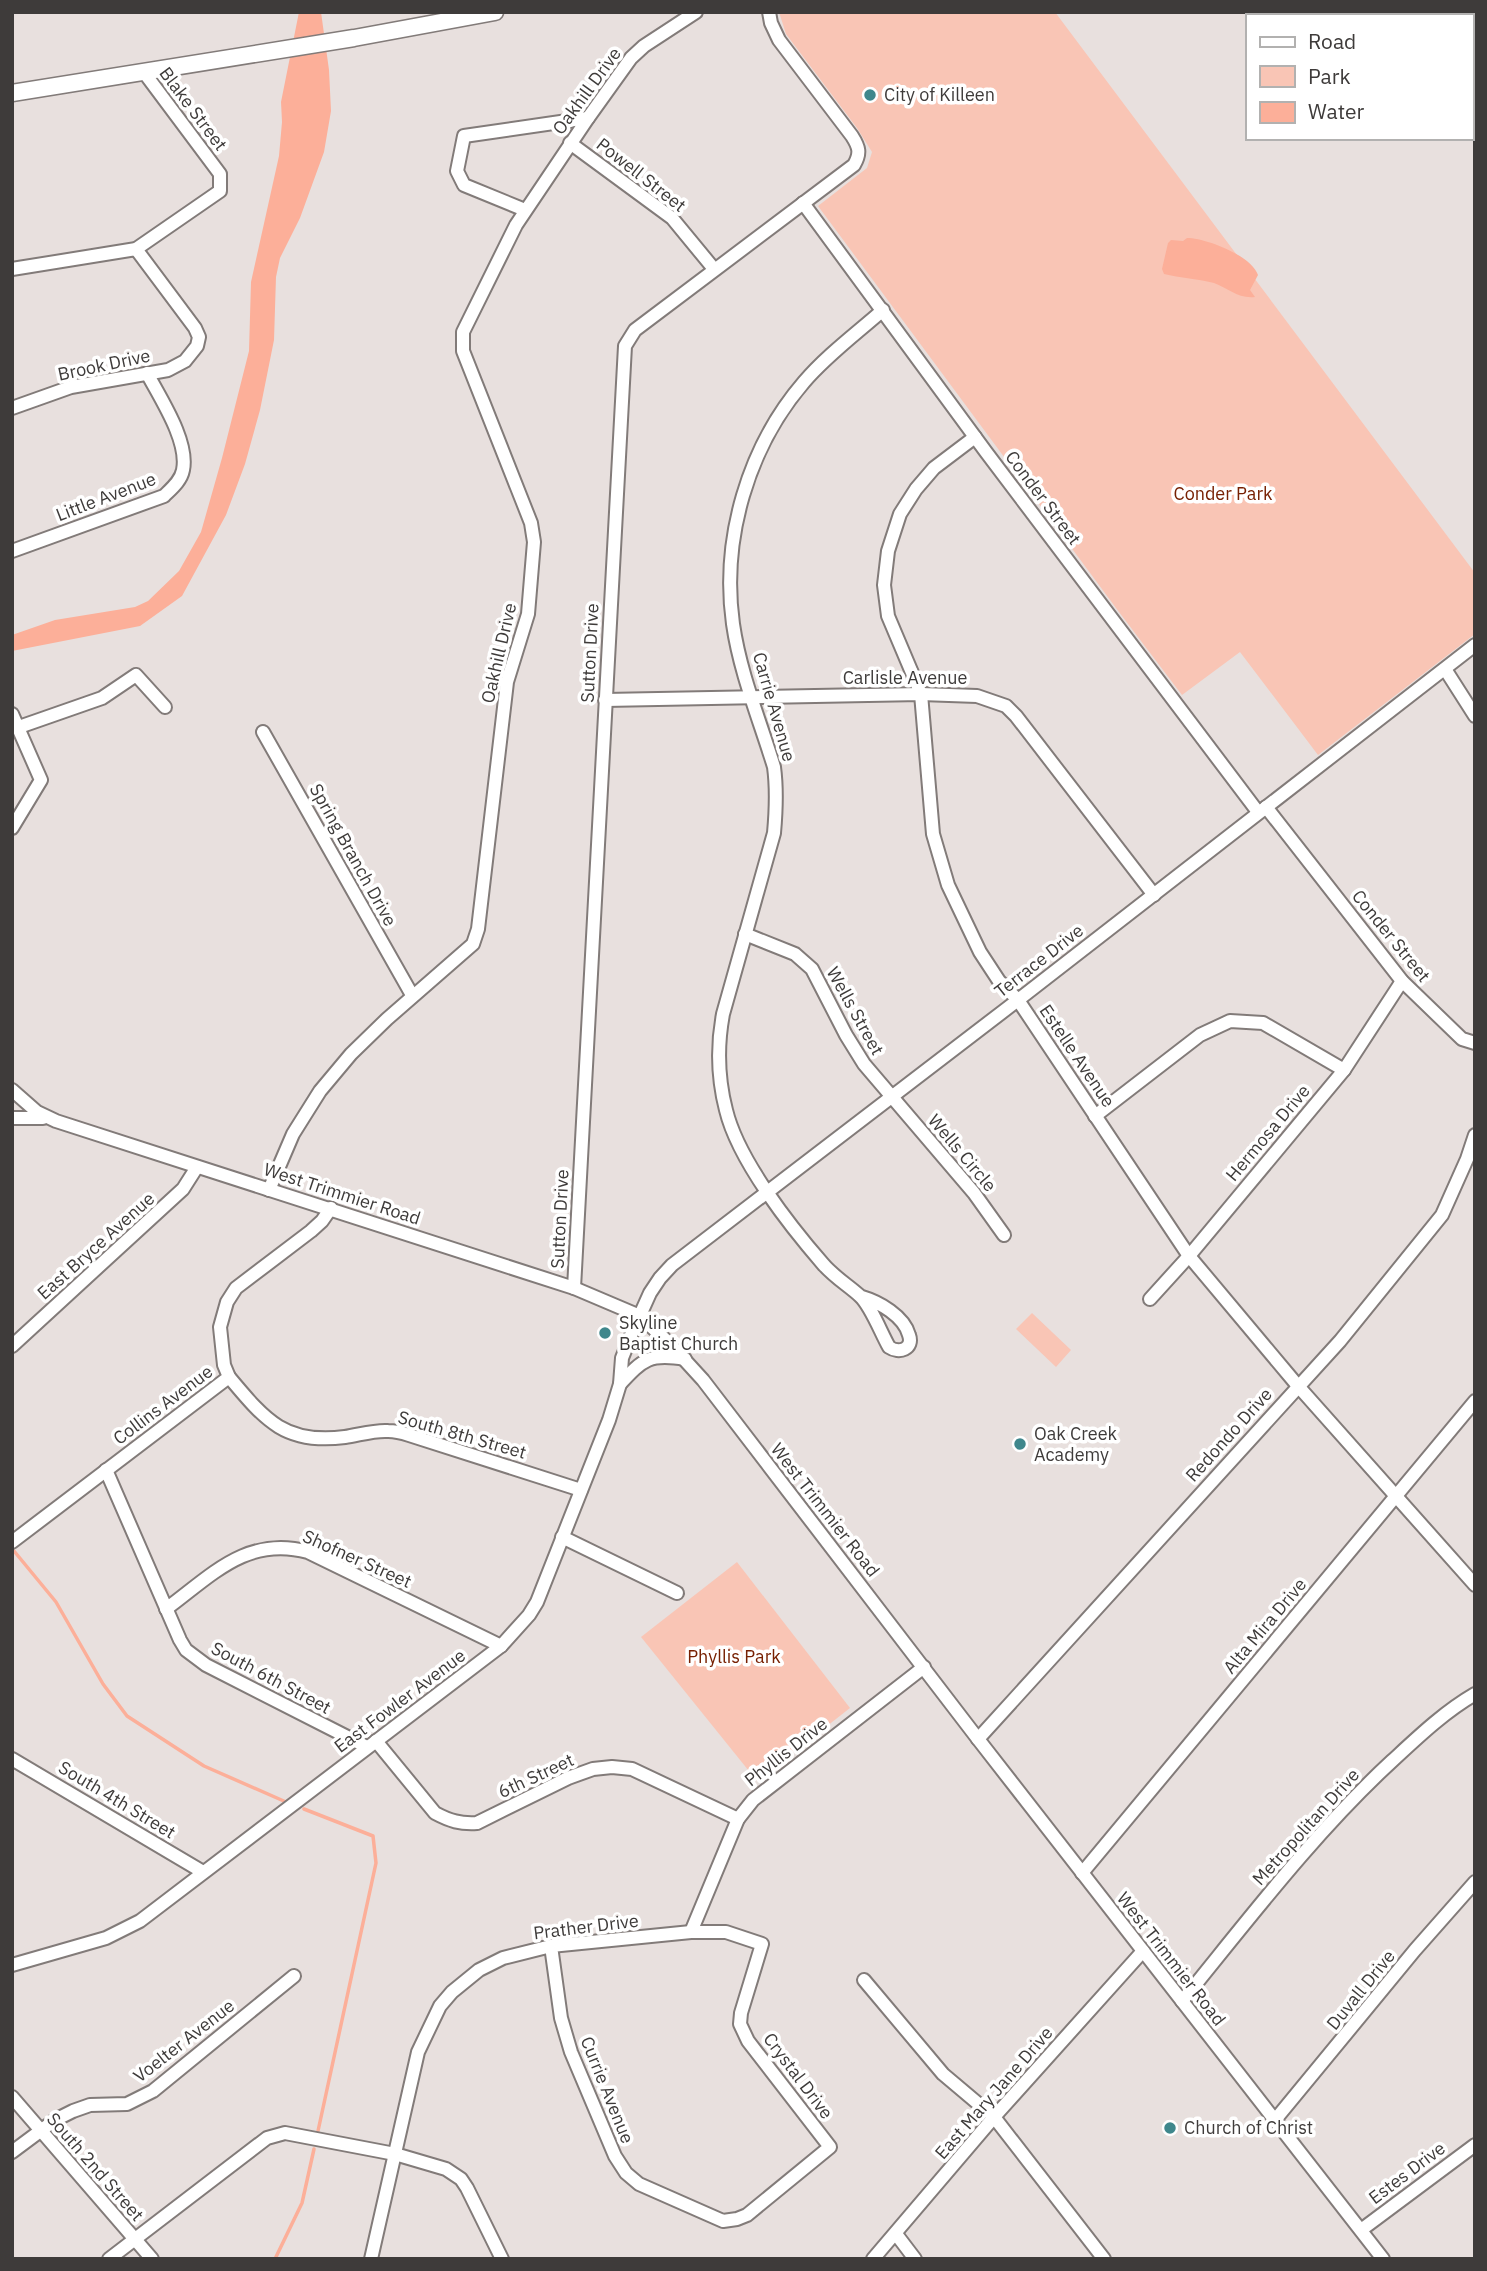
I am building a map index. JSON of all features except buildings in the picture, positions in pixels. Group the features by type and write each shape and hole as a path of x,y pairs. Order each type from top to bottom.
{"main road":[{"path":"12,93 243,57 495,12"}],"street":[{"name":"Oakhill Drive","path":"269,1190 293,1134 318,1093 351,1054 412,995 472,944 478,929 507,682 528,614 534,542 531,523 463,351 463,332 525,209 631,58 644,46 696,12"},
{"name":"Sutton Drive","path":"574,1288 625,346 635,330 854,165 859,156 859,147 852,136 779,40 769,12"},
{"name":"Blake Street","path":"12,269 136,249 220,191 220,174 142,71"},
{"path":"525,209 464,185 457,171 464,136 588,118"},
{"name":"Powell Street","path":"570,143 672,218 714,269"},
{"name":"Conder Street","path":"803,203 975,437 1262,809 1402,981 1462,1039 1475,1044"},
{"name":"Brook Drive","path":"12,408 71,387 168,370 185,361 197,346 199,337 195,328 136,249"},
{"name":"Carrie Avenue","path":"862,1297 824,1266 767,1191 733,1132 726,1111 719,1063 719,1037 723,1014 774,833 776,798 774,767 736,639 731,604 733,543 738,512 760,451 780,414 804,381 883,310"},
{"name":"Little Avenue","path":"12,551 164,496 175,486 183,472 183,457 177,432 147,373"},
{"name":"Estelle Avenue","path":"975,437 934,468 900,514 888,551 884,585 888,616 920,694 933,834 948,885 980,952 999,981 1018,1000 1189,1256 1298,1386 1475,1585"},
{"name":"Terrace Drive","path":"640,1316 660,1278 671,1265 1475,645"},
{"path":"1445,668 1475,716"},
{"path":"19,727 102,698 136,675 165,707"},
{"name":"Carlisle Avenue","path":"605,700 920,694 978,696 1006,706 1016,716 1154,895"},
{"path":"12,715 41,780 12,828"},
{"name":"Spring Branch Drive","path":"264,732 412,995"},
{"name":"Wells Street","path":"745,934 785,948 804,960 813,970 846,1035 864,1064 890,1096"},
{"name":"Hermosa Drive","path":"1150,1298 1189,1256 1344,1070 1402,981"},
{"path":"1095,1116 1200,1035 1230,1021 1263,1023 1344,1070"},
{"name":"West Trimmier Road","path":"13,1092 47,1118 574,1288 640,1316 703,1380 978,1739 1383,2259"},
{"name":"Wells Circle","path":"890,1096 974,1193 1004,1235"},
{"path":"12,1118 47,1118"},
{"name":"Redondo Drive","path":"978,1739 1340,1341 1442,1215 1475,1135"},
{"name":"East Bryce Avenue","path":"12,1346 183,1189 197,1167"},
{"name":"Collins Avenue","path":"12,1542 229,1377 224,1365 220,1327 227,1302 236,1288 312,1231 331,1208"},
{"name":"East Fowler Avenue","path":"12,1965 106,1938 140,1921 500,1646 529,1615 537,1602 609,1420 620,1384 622,1358 640,1316"},
{"path":"620,1384 638,1364 649,1359 661,1356 685,1359"},
{"name":"South 8th Street","path":"229,1377 264,1416 286,1431 299,1436 328,1439 388,1431 409,1435 581,1490"},
{"name":"Alta Mira Drive","path":"1082,1873 1475,1401"},
{"name":"South 6th Street","path":"106,1470 180,1640 193,1657 372,1744"},
{"path":"562,1537 677,1593"},
{"name":"Shofner Street","path":"166,1609 239,1556 264,1548 291,1547 308,1552 500,1646"},
{"name":"Phyllis Drive","path":"691,1933 737,1819 753,1800 924,1667"},
{"name":"Metropolitan Drive","path":"1181,2001 1315,1840 1364,1786 1431,1725 1475,1694"},
{"name":"6th Street","path":"372,1744 435,1813 461,1824 477,1823 568,1778 593,1769 612,1767 632,1769 737,1819"},
{"name":"South 4th Street","path":"12,1759 204,1872"},
{"name":"Duvall Drive","path":"1275,2120 1415,1950 1475,1882"},
{"name":"Prather Drive","path":"371,2259 418,2052 440,2006 452,1992 479,1970 503,1958 551,1946 691,1933 726,1932 762,1944"},
{"name":"Crystal Drive","path":"762,1944 740,2024 748,2041 830,2147"},
{"name":"Currie Avenue","path":"551,1946 561,2018 571,2052 615,2156 626,2173 639,2184 723,2221 737,2219 747,2215 830,2147"},
{"name":"East Mary Jane Drive","path":"873,2259 1143,1951"},
{"name":"Voelter Avenue","path":"12,2152 73,2111 90,2105 127,2104 153,2091 294,1976"},
{"path":"864,1980 943,2074 995,2117 1104,2259"},
{"name":"South 2nd Street","path":"12,2097 152,2259"},
{"path":"110,2259 267,2138 285,2133 395,2154 446,2169 467,2188 502,2259"},
{"name":"Estes Drive","path":"1361,2230 1475,2145"},
{"path":"896,2234 915,2259"}],"green space":[{"name":"Conder Park","path":"779,12 1055,12 1475,573 1475,634 1318,755 1240,652 1182,695 818,206 867,168 872,152 786,34"},
{"path":"1032,1313 1071,1350 1056,1367 1016,1329"},
{"name":"Phyllis Park","path":"737,1562 850,1708 757,1781 641,1637"}],"water":[{"path":"299,12 321,12 329,70 331,111 324,152 300,218 280,258 276,277 274,340 260,410 245,464 226,515 182,596 140,626 12,651 12,635 55,620 135,607 148,601 179,571 201,532 249,351 251,282 279,156 281,102"},
{"path":"1187,238 1227,249 1247,261 1258,275 1250,290 1255,297 1238,295 1214,283 1164,274 1162,269 1168,243 1171,240 1183,241"}],"waterway":[{"path":"14,1551 56,1602 103,1684 127,1716 204,1766 286,1802"},
{"path":"304,1809 373,1836 376,1863 318,2131"},
{"path":"275,2259 302,2203 314,2149"}],"place":[{"name":"City of Killeen","path":"870,95"},
{"name":"Skyline Baptist Church","path":"605,1333"},
{"name":"Oak Creek Academy","path":"1020,1444"},
{"name":"Church of Christ","path":"1170,2128"}]}
